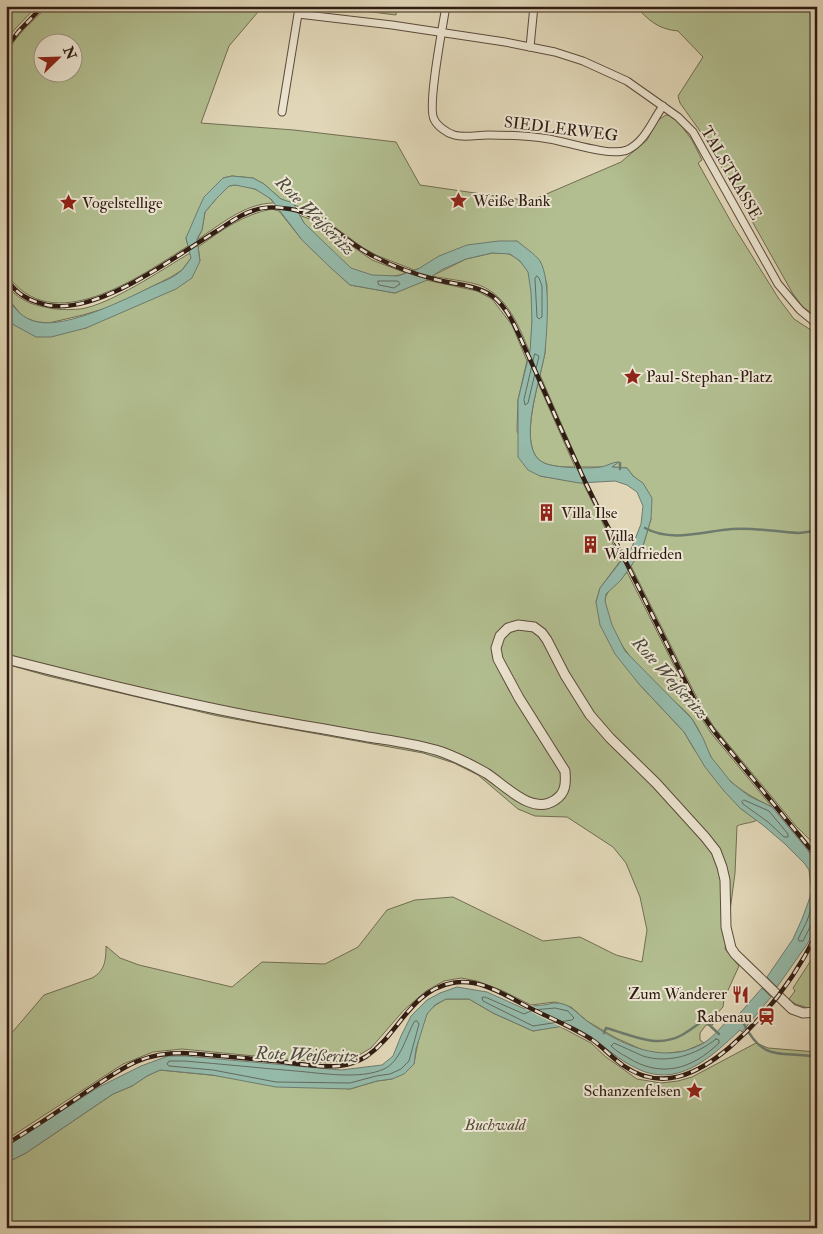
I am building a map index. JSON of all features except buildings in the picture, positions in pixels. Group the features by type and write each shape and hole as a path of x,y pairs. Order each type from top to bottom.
{"street":[{"name":"SIEDLERWEG","path":"446,6 432,103 433,118 441,128 454,135 521,136 550,139 614,152 627,150 639,142 663,106"},
{"path":"530,47 534,6"},
{"name":"TALSTRASSE","path":"282,112 298,14 392,25 530,47 555,52 583,61 627,81 680,118 692,132 778,284 800,310 817,324"},
{"path":"6,659 188,703 395,741 440,752 466,762 489,775 518,796 541,806 548,805 562,793 566,784 565,771 507,677 498,659 496,648 500,636 508,628 518,625 534,628 542,632 565,675 590,715 610,738 656,783 706,837 716,851 725,880 728,940 739,959 792,1009 798,1012 817,1012"}],"green space":[{"path":"6,6 37,6 6,41"},
{"path":"48,6 263,6 229,46 201,123 294,130 396,142 420,185 530,201 621,162 647,140 658,120 666,115 672,116 677,120 692,140 702,160 698,163 734,227 779,299 794,319 817,334 817,847 796,826 714,727 703,710 631,566 643,546 651,519 643,484 627,468 612,467 618,462 603,467 581,467 579,464 540,375 545,353 547,285 540,261 517,241 414,270 376,255 362,247 321,217 281,199 264,184 253,178 232,176 223,178 186,238 188,246 146,272 121,286 96,296 71,302 47,302 25,293 6,273 6,55 19,35"},
{"path":"325,6 397,6 396,15"},
{"path":"635,6 817,6 817,318 802,306 793,294 707,141 680,103 678,96 703,57 678,31 659,26 649,20"},
{"path":"235,185 256,190 274,203 263,204 243,211 197,240 202,230 205,212 229,186"},
{"path":"272,209 279,211 302,240 350,285 395,293 426,280 477,291 492,299 512,325 527,361 518,400 517,431 540,476 583,483 621,560 600,588 596,602 639,684 684,732 694,749 740,808 757,820 737,826 735,873 725,949 739,966 724,999 723,1007 711,1020 713,1025 706,1025 700,1033 700,1040 704,1043 685,1051 662,1054 645,1051 616,1038 587,1021 571,1007 555,1002 531,1005 501,990 477,981 461,978 444,981 426,991 404,1010 371,1048 352,1059 327,1063 182,1049 153,1052 123,1064 6,1140 6,1033 10,1035 44,995 92,978 100,972 104,965 106,946 120,958 139,965 232,987 262,962 325,964 358,947 387,910 415,900 453,897 543,941 580,937 616,955 642,962 647,930 640,897 626,863 613,847 567,817 535,816 518,809 478,775 454,763 423,753 218,716 48,676 6,664 6,317 14,325 86,328 200,261 198,247 225,229 252,215"},
{"path":"299,215 318,222 372,260 406,273 393,276 377,276 361,273 349,267 326,246"},
{"path":"190,253 191,258 182,270 113,306 49,323 37,322 23,317 6,296 6,284 23,300 34,304 67,310 80,309 121,294"},
{"path":"492,253 511,255 521,262 528,271 532,288 530,353 517,323 505,304 498,297 479,285 432,276 466,259"},
{"path":"538,383 575,467 555,466 544,463 532,449 530,426"},
{"path":"627,572 698,713 711,733 772,807 737,787 723,774 711,757 698,728 690,716 640,668 621,644 608,617 605,598"},
{"path":"817,951 817,1010 813,1011 789,999 795,991 793,988"},
{"name":"Buchwald","path":"446,999 469,999 493,1013 533,1031 559,1026 591,1043 606,1057 637,1079 661,1083 692,1077 756,1043 768,1048 817,1052 817,1228 6,1228 6,1163 26,1153 113,1094 132,1086 147,1076 160,1070 350,1089 377,1081 392,1079 414,1064 417,1045 427,1014 433,1007"}],"water":[{"path":"232,176 253,178 264,184 281,199 293,203 304,223 351,268 372,275 398,276 418,269 439,256 467,245 499,241 517,241 540,261 546,280 547,318 545,352 535,394 530,428 531,443 535,455 544,463 563,467 595,468 619,462 612,467 627,468 633,476 643,483 652,498 651,519 643,546 621,580 606,594 605,601 612,625 625,651 692,719 711,757 731,782 749,796 772,807 817,864 817,923 808,943 777,987 767,977 793,939 802,919 812,892 809,870 785,844 740,808 724,791 705,767 684,732 639,684 615,654 600,625 596,602 600,588 632,547 641,524 643,506 637,492 627,485 615,481 579,483 540,476 528,470 518,457 518,400 530,351 532,321 528,272 520,261 510,254 492,253 466,259 441,270 425,281 395,293 350,285 302,240 271,199 255,189 235,185 229,186 205,212 202,230 197,239 200,261 192,278 176,289 86,328 51,337 36,337 14,325 6,317 6,296 23,316 32,321 50,323 65,321 96,312 167,280 183,269 191,258 186,238 204,197 223,178"},
{"path":"457,987 487,992 525,1009 553,1003 564,1004 599,1029 627,1044 641,1049 671,1053 686,1051 708,1040 729,1019 734,1020 762,988 771,997 742,1032 740,1030 705,1060 679,1073 664,1075 650,1073 634,1067 588,1035 570,1025 533,1031 493,1013 469,999 446,999 435,1005 427,1014 416,1049 414,1064 404,1074 392,1079 377,1081 350,1089 276,1087 212,1075 160,1070 132,1086 113,1094 26,1153 6,1163 6,1147 97,1088 141,1066 168,1056 341,1070 382,1065 393,1056 411,1016 427,1000"}],"pier":[{"path":"528,1004 570,1025 569,1027 563,1028 525,1009"}],"waterway":[{"path":"620,463 620,469"},
{"path":"645,528 666,535 688,535 740,529 798,533 817,531"},
{"path":"604,1033 606,1028 635,1037 663,1041 682,1035 704,1020 719,1034"},
{"path":"744,1024 751,1037 767,1050 775,1053 817,1057"}],"railway":[{"path":"6,48 18,32 43,6"},
{"path":"6,278 19,293 29,299 47,305 67,306 89,301 111,293 157,269 234,219 259,209 277,207 303,212 314,217 366,252 412,273 482,290 489,294 502,305 515,326 588,487 700,711 713,730 817,857"},
{"path":"6,1144 121,1070 142,1059 154,1056 183,1053 323,1066 346,1065 361,1060 378,1047 425,995 452,983 474,983 505,995 591,1039 624,1066 638,1074 666,1079 679,1076 692,1072 718,1057 744,1035 780,994 800,964 817,933"}],"place":[{"name":"Weiße Bank","path":"459,201"},
{"name":"Vogelstellige","path":"68,203"},
{"name":"Paul-Stephan-Platz","path":"632,377"},
{"name":"Villa Ilse","path":"547,513"},
{"name":"Villa Waldfrieden","path":"590,545"},
{"name":"Zum Wanderer","path":"741,994"},
{"name":"Rabenau","path":"766,1017"},
{"name":"Schanzenfelsen","path":"695,1091"}],"water label":[{"name":"Rote Weißeritz","path":"315,216"},
{"name":"Rote Weißeritz","path":"670,678"},
{"name":"Rote Weißeritz","path":"307,1055"}]}
